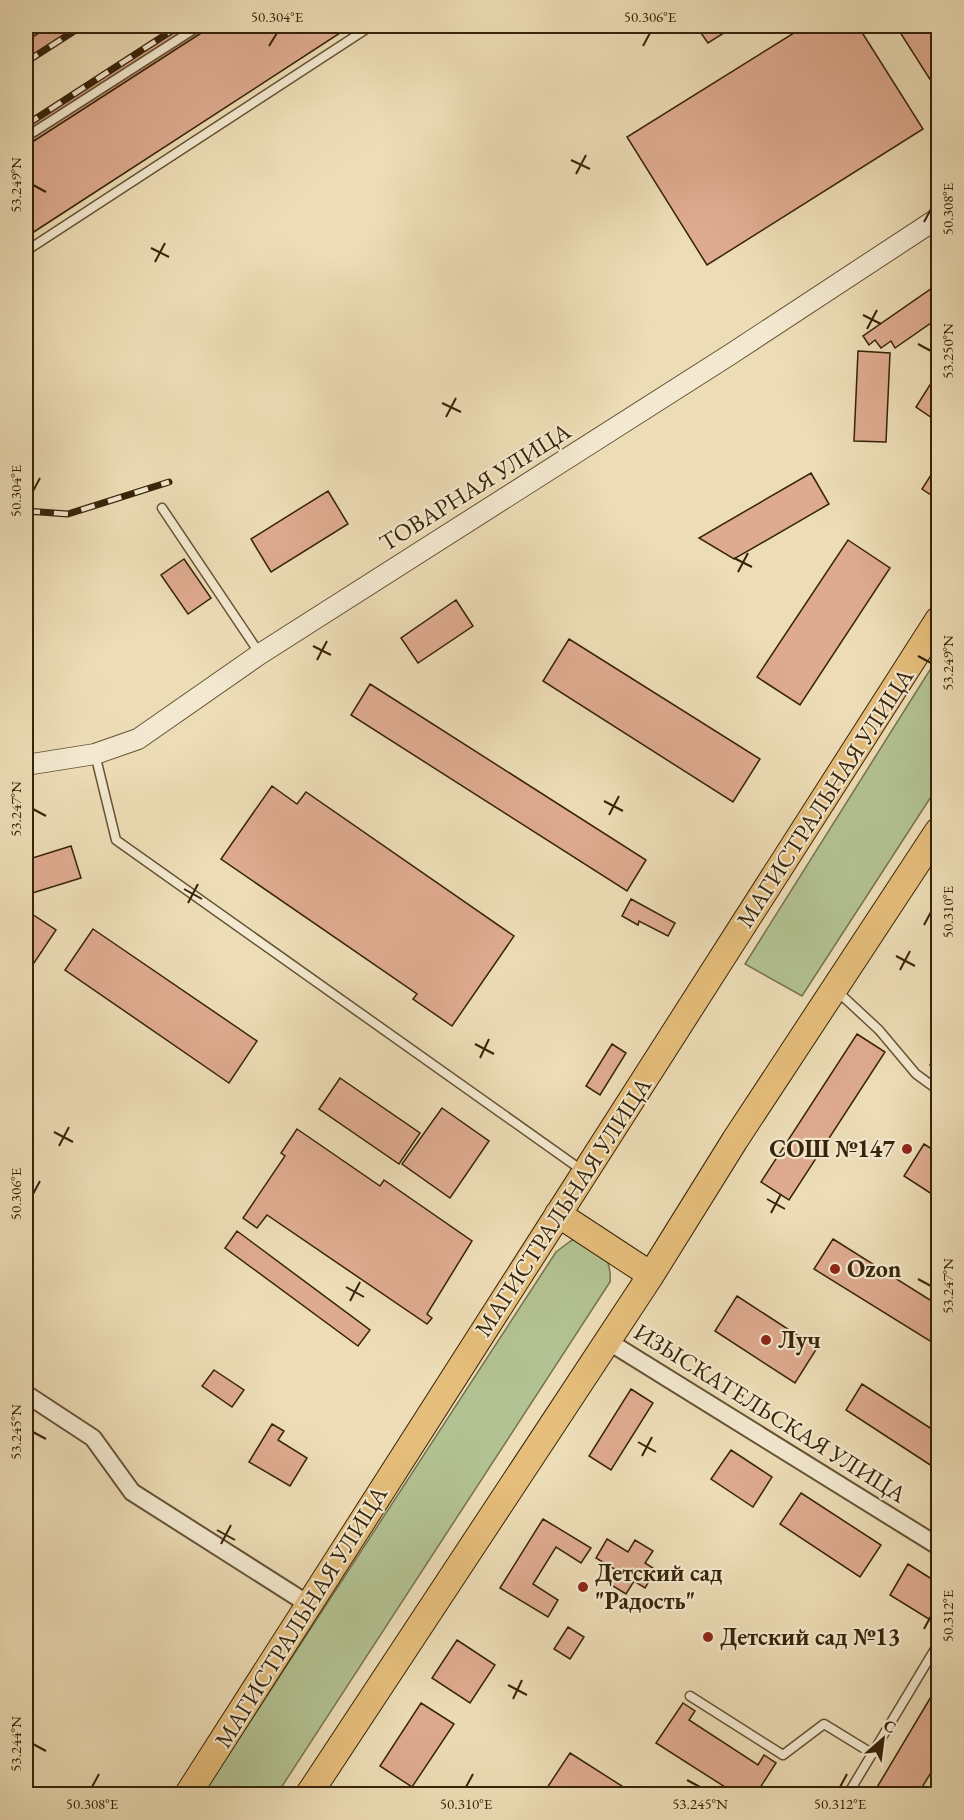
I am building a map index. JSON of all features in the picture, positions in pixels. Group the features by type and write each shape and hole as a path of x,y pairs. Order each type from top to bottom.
{"main road":[{"name":"МАГИСТРАЛЬНАЯ УЛИЦА","path":"188,1794 939,620"},
{"path":"309,1794 606,1340 651,1275 735,1140 939,831"},
{"path":"558,1214 651,1275"}],"street":[{"name":"ТОВАРНАЯ УЛИЦА","path":"26,765 95,754 138,739 260,654 731,354 939,218"},
{"name":"ИЗЫСКАТЕЛЬСКАЯ УЛИЦА","path":"606,1340 939,1546"},
{"path":"26,1394 93,1438 132,1492 308,1604"}],"lane":[{"path":"26,137 199,26"},
{"path":"26,250 371,26"},
{"path":"162,508 260,654"},
{"path":"95,754 116,840 586,1173"},
{"path":"835,989 879,1030 916,1074 939,1090"},
{"path":"848,1794 939,1644"},
{"path":"690,1696 783,1755 824,1724 873,1754"}],"green space":[{"path":"938,657 938,786 802,996 745,964"},
{"path":"572,1240 589,1244 601,1252 609,1265 610,1282 277,1794 203,1794 556,1252"}],"building":[{"path":"26,26 50,26 26,41"},
{"path":"50,26 85,26 26,64 26,41"},
{"path":"177,26 212,26 26,146 26,124"},
{"path":"212,26 335,26 340,33 26,237 26,146"},
{"path":"696,26 735,26 708,43"},
{"path":"805,26 858,26 923,129 707,265 627,137"},
{"path":"896,26 932,26 938,36 938,92"},
{"path":"938,284 938,318 895,348 891,341 881,348 875,340 869,345 863,336"},
{"path":"858,351 890,353 886,442 854,441"},
{"path":"938,372 938,422 916,407"},
{"path":"938,464 938,491 934,497 922,489"},
{"path":"811,473 829,504 734,559 699,538"},
{"path":"328,491 348,524 271,572 251,539"},
{"path":"848,540 890,568 800,705 757,677"},
{"path":"184,559 211,598 188,614 161,575"},
{"path":"456,600 473,626 418,663 401,638"},
{"path":"569,639 760,759 733,802 543,681"},
{"path":"370,684 646,860 627,891 351,715"},
{"path":"272,786 297,804 306,792 514,936 452,1026 413,999 417,994 221,859"},
{"path":"71,846 81,878 26,895 26,860"},
{"path":"631,899 675,923 668,936 639,921 638,925 622,916"},
{"path":"26,910 56,930 32,966 26,961"},
{"path":"93,929 257,1041 229,1083 65,970"},
{"path":"857,1034 885,1052 789,1200 761,1182"},
{"path":"612,1044 626,1053 600,1095 586,1086"},
{"path":"938,1051 938,1070 930,1065"},
{"path":"340,1078 420,1133 399,1164 319,1109"},
{"path":"442,1108 489,1141 450,1198 402,1164"},
{"path":"297,1129 380,1186 384,1180 472,1241 427,1314 432,1318 427,1324 267,1215 257,1228 243,1218 285,1156 281,1153"},
{"path":"924,1144 938,1153 938,1198 904,1176"},
{"path":"237,1231 370,1330 358,1346 225,1248"},
{"path":"833,1239 938,1305 938,1328 930,1341 814,1269"},
{"name":"Луч","path":"737,1296 817,1348 795,1383 715,1331"},
{"path":"938,1328 938,1346 930,1341"},
{"path":"214,1370 244,1390 232,1407 202,1386"},
{"path":"862,1384 938,1433 938,1470 846,1410"},
{"path":"631,1389 653,1403 611,1470 589,1456"},
{"path":"272,1424 284,1431 278,1440 307,1458 290,1486 249,1462"},
{"path":"731,1450 772,1477 753,1507 711,1479"},
{"path":"801,1493 881,1545 860,1577 780,1524"},
{"path":"543,1519 591,1548 581,1563 556,1547 533,1584 558,1600 548,1617 500,1588"},
{"path":"607,1539 628,1552 635,1540 653,1551 645,1563 656,1570 645,1588 634,1581 626,1594 608,1583 616,1570 596,1558"},
{"path":"908,1564 938,1583 938,1610 932,1621 890,1595"},
{"path":"568,1627 584,1637 570,1659 554,1649"},
{"path":"457,1640 495,1665 470,1703 432,1678"},
{"path":"938,1685 938,1761 918,1794 885,1794 876,1789"},
{"path":"421,1703 454,1724 412,1787 380,1766"},
{"path":"683,1703 695,1711 689,1720 758,1765 764,1755 776,1763 756,1794 736,1794 656,1743"},
{"path":"570,1753 625,1788 621,1794 543,1794"}],"railway":[{"path":"26,62 82,26"},
{"path":"26,125 179,26"},
{"path":"26,511 68,514 169,482"}],"place":[{"name":"СОШ №147","path":"907,1149"},
{"name":"Ozon","path":"835,1269"},
{"name":"Луч","path":"766,1340"},
{"name":"Детский сад \"Радость\"","path":"583,1587"},
{"name":"Детский сад №13","path":"708,1637"}]}
